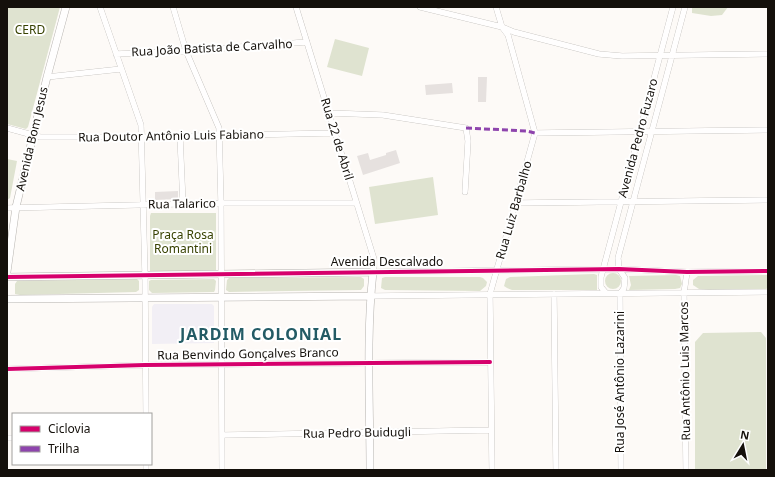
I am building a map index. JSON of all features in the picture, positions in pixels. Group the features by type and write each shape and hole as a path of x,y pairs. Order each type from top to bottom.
{"street":[{"name":"Avenida Bom Jesus","path":"7,272 16,208 47,77 66,7"},
{"path":"100,7 141,125 145,275 146,413"},
{"path":"173,7 186,51 219,128 222,275 222,470"},
{"name":"Rua 22 de Abril","path":"296,7 374,259 373,272"},
{"path":"420,7 430,8 502,26 514,32 599,54 622,56 768,54"},
{"path":"496,7 502,26 508,35 535,133 768,130"},
{"name":"Avenida Pedro Fuzaro","path":"603,270 673,7"},
{"name":"Avenida Pedro Fuzaro","path":"619,270 618,258 632,202 685,7"},
{"name":"Rua João Batista de Carvalho","path":"116,54 186,51 307,42"},
{"name":"Rua João Batista de Carvalho","path":"47,77 121,69"},
{"path":"329,113 383,115 466,128 468,141 465,192"},
{"name":"Rua Doutor Antônio Luis Fabiano","path":"7,128 40,137 219,136 336,133"},
{"name":"Rua Luiz Barbalho","path":"492,470 490,294 535,133"},
{"path":"180,136 183,204"},
{"path":"516,203 768,200"},
{"name":"Rua Talarico","path":"7,208 221,203 356,203"},
{"path":"603,270 601,287 606,293"},
{"name":"Avenida Descalvado","path":"7,277 603,270 687,272 768,271"},
{"path":"619,270 625,278 624,288 620,294"},
{"path":"370,470 370,296 373,272"},
{"name":"Rua Antônio Luis Marcos","path":"686,470 684,293 687,272"},
{"path":"7,299 768,292"},
{"path":"554,294 556,470"},
{"name":"Rua José Antônio Lazarini","path":"620,294 621,470"},
{"name":"Rua Benvindo Gonçalves Branco","path":"7,369 145,365 490,362"},
{"name":"Rua Pedro Buidugli","path":"223,435 491,430"}],"shaded area":[{"path":"154,304 212,304 214,306 214,343 152,344 152,307"}],"green space":[{"name":"CERD","path":"7,7 60,7 28,127 26,129 7,124"},
{"path":"692,7 728,7 722,15 711,16 692,13"},
{"path":"335,39 369,48 362,76 327,67"},
{"path":"7,159 17,161 10,198 7,200"},
{"path":"433,177 438,215 375,224 369,187"},
{"name":"Praça Rosa Romantini","path":"151,213 216,213 216,271 150,271"},
{"path":"613,273 619,275 621,281 619,287 613,289 607,287 605,281 607,275"},
{"path":"597,275 597,290 512,290 504,286 506,279 510,277"},
{"path":"768,275 768,288 766,289 710,290 699,289 693,285 693,280 698,276"},
{"path":"629,276 680,276 682,284 680,288 629,290 631,285"},
{"path":"361,277 364,279 364,286 361,290 229,292 226,290 227,280 229,278"},
{"path":"480,277 487,282 486,286 480,291 385,290 381,288 382,278"},
{"path":"137,279 139,281 139,290 136,292 15,294 15,284 17,281"},
{"path":"214,279 216,281 214,292 152,293 149,290 149,281 151,280"},
{"path":"761,332 766,338 766,470 695,470 695,342 703,333"}],"building":[{"path":"478,77 487,77 486,102 478,102"},
{"path":"452,83 453,93 426,95 425,85"},
{"path":"396,150 400,163 363,175 357,156 368,153 370,160"},
{"path":"178,191 178,199 155,200 155,192"}],"marked path":[{"path":"466,128 527,131 535,133"}],"cycle path":[{"path":"7,277 619,269 687,272 768,271"},
{"path":"7,369 145,365 490,362"}],"district":[{"name":"JARDIM COLONIAL","path":"261,334"}]}
